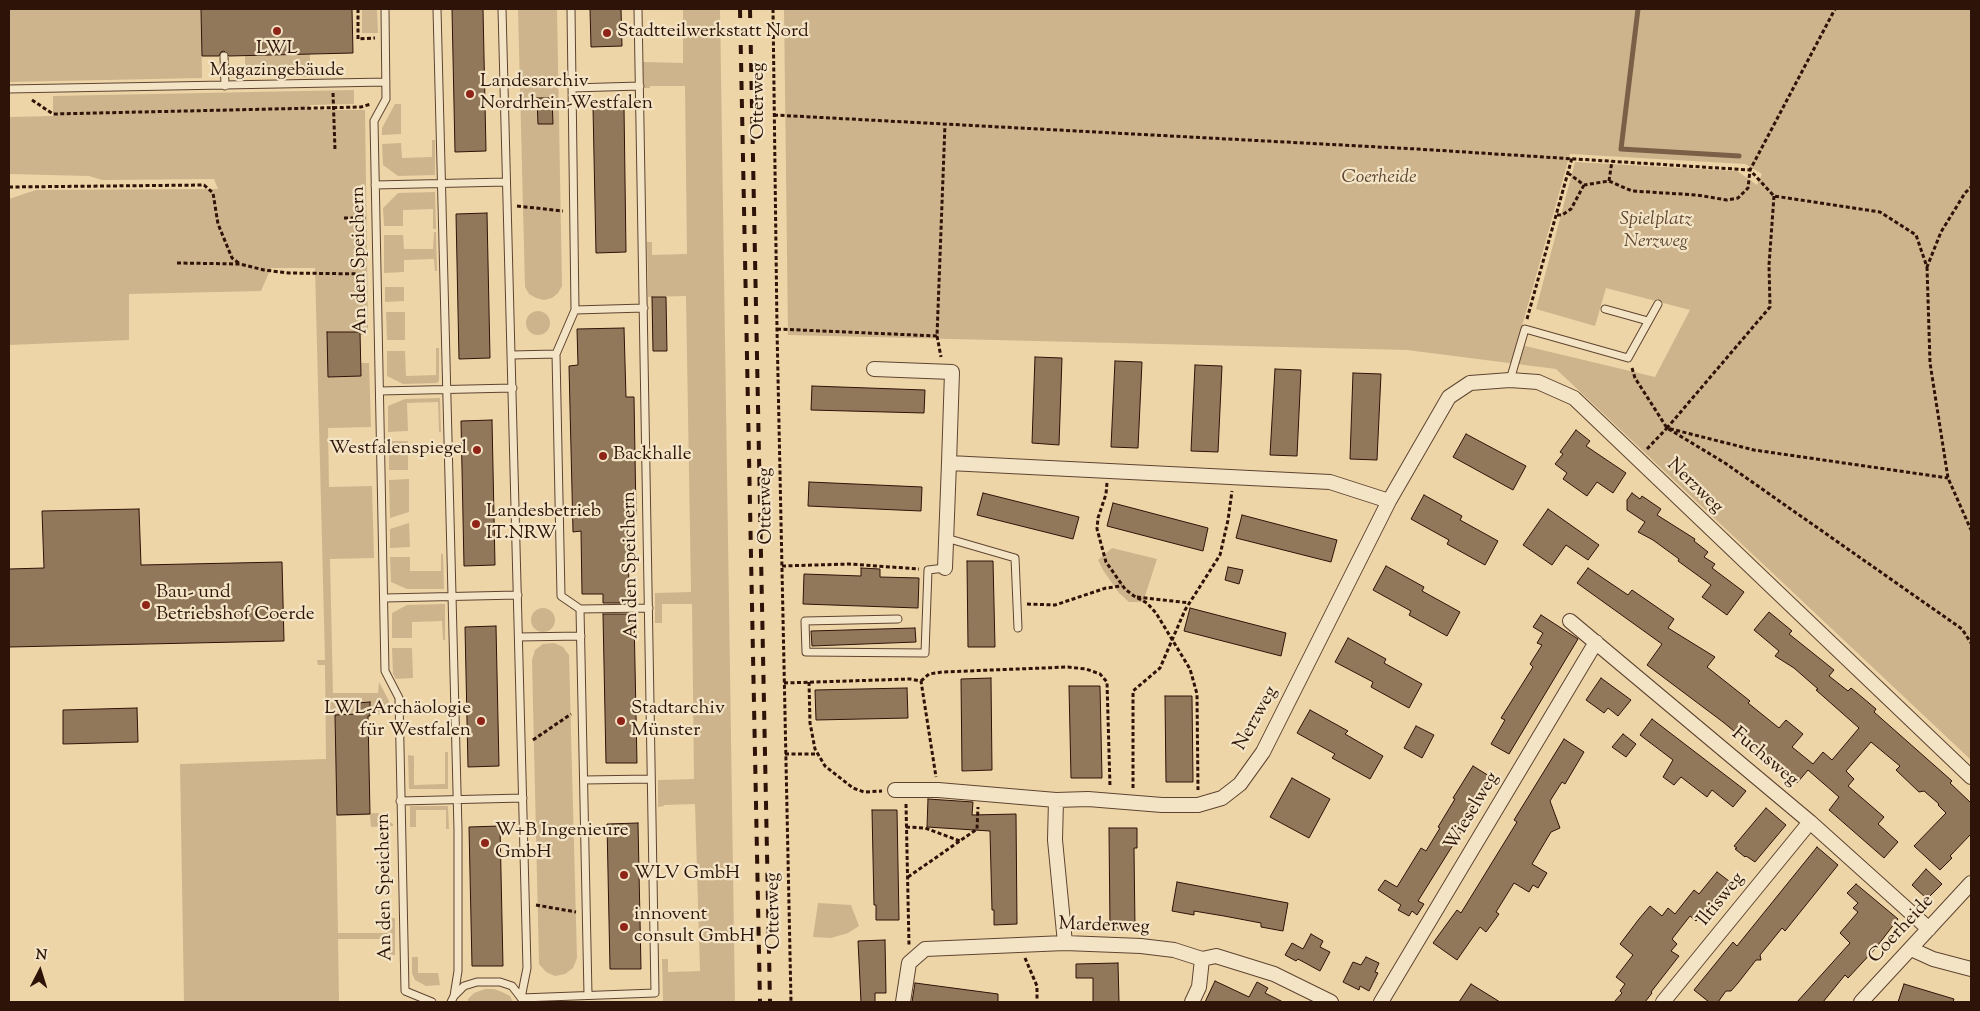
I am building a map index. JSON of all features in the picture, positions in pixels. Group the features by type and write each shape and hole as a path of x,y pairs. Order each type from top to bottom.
{"street":[{"path":"874,369 952,372 945,568"},
{"name":"Nerzweg","path":"900,790 938,790 1056,800 1198,805 1222,798 1240,784 1263,752 1389,501 1449,397 1470,383 1510,380 1538,382 1574,398 1971,777"},
{"path":"948,463 1330,482 1389,501"},
{"name":"Fuchsweg","path":"1570,621 1810,822 1929,929"},
{"name":"Wieselweg","path":"1381,1002 1596,642"},
{"path":"1056,800 1055,840 1065,943"},
{"name":"Iltisweg","path":"1663,1002 1810,822"},
{"name":"Coerheide","path":"1861,1002 1971,883"},
{"name":"Marderweg","path":"909,963 925,949 1065,943 1141,946 1174,950 1202,959 1216,956 1274,974 1331,1002"},
{"path":"1911,949 1933,960 1971,969"},
{"path":"1192,1002 1199,987 1202,959"},
{"path":"903,1002 909,963"}],"lane":[{"name":"An den Speichern","path":"384,9 386,99 374,121 386,671 398,698 405,991 432,1002"},
{"path":"437,9 457,800 458,971 452,999"},
{"path":"502,9 526,903 527,968 522,1000"},
{"path":"571,9 575,310 556,354 561,596 580,609 649,608"},
{"name":"An den Speichern","path":"522,1000 588,995 655,993 638,9"},
{"path":"224,56 225,86"},
{"path":"9,89 386,82"},
{"path":"572,88 640,86"},
{"path":"375,185 506,182"},
{"path":"1510,380 1525,329 1628,358 1658,304"},
{"path":"575,310 644,308"},
{"path":"1605,309 1648,321"},
{"path":"512,355 556,354"},
{"path":"380,391 512,388"},
{"path":"946,538 1015,558 1018,628"},
{"path":"898,619 805,621 806,652 925,653 928,570 945,568"},
{"path":"385,598 518,596"},
{"path":"580,609 588,995"},
{"path":"519,637 581,636"},
{"path":"584,780 651,778"},
{"path":"400,801 523,798"},
{"path":"452,999 464,986 478,982 500,982 512,986 522,1000"}],"path":[{"path":"358,9 358,38 385,38"},
{"name":"Otterweg","path":"773,9 785,754 792,1002"},
{"path":"1568,173 1584,185 1610,182 1632,191 1697,195 1727,200 1738,198 1748,188 1750,170 1835,9"},
{"path":"333,90 335,150"},
{"path":"53,114 361,107 386,99"},
{"path":"774,115 1572,158 1750,170 1774,196 1880,212 1916,235 1927,267 1930,363 1948,478 1971,530"},
{"path":"941,371 942,353 937,336 945,124"},
{"path":"1525,329 1572,158"},
{"path":"1610,182 1612,161"},
{"path":"9,187 204,185 213,193 218,224 232,258 240,264"},
{"path":"1557,215 1562,215 1571,209 1584,185"},
{"path":"1927,267 1941,232 1965,193 1971,187"},
{"path":"1638,459 1667,428 1770,307 1768,265 1774,196"},
{"path":"506,205 574,212"},
{"path":"344,218 376,218"},
{"path":"177,263 240,264 264,270 289,273 377,275"},
{"path":"777,328 937,336"},
{"path":"1628,358 1635,378 1667,428 1725,463 1962,629 1971,643"},
{"path":"1667,428 1754,450 1948,478"},
{"path":"1108,470 1106,494 1098,518 1098,529 1106,562 1122,586 1134,596 1147,603 1156,614 1190,669 1198,694 1198,805"},
{"path":"1132,803 1133,691 1160,668 1172,638 1190,603 1220,555 1228,520 1234,478"},
{"path":"782,566 849,564 928,570"},
{"path":"1017,604 1055,606 1106,588 1122,586"},
{"path":"1134,596 1190,603"},
{"path":"921,681 929,674 942,672 1086,668 1100,674 1107,682 1109,801"},
{"path":"784,683 910,679 921,681"},
{"path":"921,681 938,790"},
{"path":"809,682 810,723 818,754 825,766 853,788 864,792 900,790 906,827 909,963"},
{"path":"522,747 582,707"},
{"path":"785,754 818,754"},
{"path":"907,877 977,830 979,794"},
{"path":"906,827 924,828 960,841"},
{"path":"526,903 587,914"},
{"path":"1025,944 1025,960 1037,986 1037,1002"}],"green space":[{"path":"9,9 201,9 202,78 9,82"},
{"path":"362,9 377,9 378,33 362,33"},
{"path":"518,9 557,9 562,286 552,298 544,300 529,294 525,287"},
{"path":"683,9 720,9 735,1002 663,1002 662,959 668,959 668,972 700,971 695,804 664,805 658,807 658,780 694,779 692,604 662,604 662,623 655,623 655,593 691,592 686,296 648,297 647,242 652,242 652,255 687,254 685,86 650,86 650,88 644,88 643,62 683,63"},
{"name":"Coerheide","path":"784,9 1971,9 1971,760 1556,369 1407,350 788,335","holes":["1570,154 1745,164 1762,174 1757,185 1737,171 1575,162 1536,309 1595,326 1606,288 1690,310 1655,377 1517,344"]},
{"path":"310,54 310,77 245,77 245,56"},
{"path":"354,90 354,104 310,105 310,110 365,110 368,328 367,333 364,335 360,335 360,332 328,332 361,376 361,363 369,363 371,427 328,428 329,487 372,486 374,558 330,559 333,693 378,693 379,682 389,701 390,714 370,715 369,702 357,703 357,714 335,715 337,815 378,813 393,824 393,826 371,827 370,815 336,816 338,933 388,933 388,918 395,918 395,955 389,955 389,939 338,939 339,1002 184,1002 180,764 326,759 325,665 318,665 317,660 325,660 315,268 271,268 261,291 129,294 129,340 9,345 9,199 36,190 218,189 214,179 102,180 89,176 9,174 9,117 53,116 53,96"},
{"path":"395,104 401,104 401,134 382,135 382,128"},
{"path":"432,140 435,140 435,175 398,176 383,165 382,144 401,143 402,158 432,157"},
{"path":"435,192 436,229 433,229 433,209 403,210 403,226 384,226 383,208 398,193"},
{"path":"434,232 436,232 437,271 435,271 434,259 404,260 404,272 384,273 384,235 403,235 404,249 433,249"},
{"path":"385,287 404,287 404,301 385,302"},
{"path":"538,311 547,314 550,323 547,332 538,335 529,332 526,323 529,314"},
{"path":"386,312 405,312 405,340 387,340"},
{"path":"436,348 439,348 439,381 437,383 403,384 387,376 387,351 405,351 406,376 436,375"},
{"path":"440,398 441,432 439,432 438,402 407,403 408,431 388,432 388,406 405,399"},
{"path":"389,441 408,441 408,470 389,470"},
{"path":"409,479 409,512 390,518 389,480"},
{"path":"409,523 410,547 390,548 390,529"},
{"path":"1112,548 1157,559 1143,602 1129,602 1119,593 1103,570 1098,560"},
{"path":"441,554 443,554 444,589 407,589 391,582 390,557 410,557 410,571 441,571"},
{"path":"445,604 445,640 443,640 442,621 412,622 412,638 392,638 392,613 407,605"},
{"path":"543,608 552,611 555,620 552,629 543,632 534,629 531,620 534,611"},
{"path":"554,643 563,647 569,655 577,958 573,968 565,974 555,976 546,972 539,964 532,660 535,650 543,644"},
{"path":"392,648 412,648 413,678 396,679 393,674"},
{"path":"445,752 448,752 448,789 409,789 408,755 414,756 414,785 445,784"},
{"path":"410,806 448,806 449,829 446,829 446,810 416,810 416,827 410,827"},
{"path":"818,903 851,905 859,926 848,933 831,938 813,937"},
{"path":"412,957 418,957 418,973 438,973 440,985 426,986 415,980 412,973"},
{"path":"485,989 494,989 502,992 510,996 513,1002 468,1002 468,999 474,993"}],"building":[{"name":"LWL Magazingebäude","path":"201,9 352,9 353,53 229,56 224,51 219,56 202,56"},
{"path":"452,9 483,9 486,151 455,152"},
{"path":"590,9 621,9 622,46 591,47"},
{"path":"537,98 552,98 553,124 538,124"},
{"path":"593,107 624,107 626,252 596,253"},
{"path":"487,213 490,358 459,359 456,214"},
{"path":"652,297 666,297 667,351 653,351"},
{"name":"Backhalle","path":"624,328 626,397 634,397 636,515 628,515 629,603 603,603 603,594 582,594 581,531 573,532 569,366 578,365 577,329"},
{"path":"327,332 360,332 361,376 328,377"},
{"path":"1035,357 1062,358 1059,445 1032,443"},
{"path":"1115,361 1142,362 1138,448 1111,447"},
{"path":"1195,365 1222,366 1218,452 1191,451"},
{"path":"1275,369 1301,370 1297,456 1270,455"},
{"path":"1353,373 1381,374 1377,460 1350,459"},
{"path":"812,386 925,390 924,413 811,410"},
{"path":"492,420 495,565 464,566 461,421"},
{"path":"1576,430 1590,441 1586,446 1626,473 1613,493 1597,482 1587,496 1563,479 1567,473 1555,464 1563,454 1560,452"},
{"path":"1466,434 1526,466 1513,490 1453,457"},
{"path":"809,482 922,487 921,511 808,506"},
{"path":"983,493 1079,517 1073,539 977,515"},
{"path":"1632,493 1640,499 1642,496 1661,509 1657,515 1695,539 1694,541 1708,552 1704,557 1715,564 1712,568 1744,592 1727,615 1702,597 1711,585 1653,540 1638,532 1645,522 1627,510 1627,500"},
{"path":"1424,495 1462,516 1460,520 1498,541 1485,565 1447,544 1449,540 1411,519"},
{"path":"1113,503 1208,528 1203,551 1107,526"},
{"name":"Bau- und Betriebshof Coerde","path":"139,509 141,565 282,562 284,641 9,647 9,569 44,568 42,511"},
{"path":"1548,509 1599,545 1588,560 1566,545 1552,565 1523,545"},
{"path":"1242,515 1337,540 1331,562 1236,538"},
{"path":"967,561 993,561 995,647 968,647"},
{"path":"1386,566 1424,587 1422,591 1460,612 1447,636 1409,615 1411,611 1373,590"},
{"path":"1228,567 1243,570 1239,584 1225,580"},
{"path":"861,568 880,569 880,577 919,578 918,608 803,604 804,574 861,576"},
{"path":"1588,568 1628,595 1632,590 1674,619 1668,628 1715,657 1707,667 1750,701 1748,703 1779,728 1786,720 1803,734 1792,747 1813,764 1823,752 1832,760 1859,728 1794,668 1775,656 1779,651 1754,630 1769,612 1792,631 1789,634 1834,670 1829,676 1848,691 1851,688 1876,709 1874,712 1952,781 1950,783 1971,803 1971,834 1950,856 1952,858 1940,870 1914,846 1946,813 1924,791 1919,792 1896,770 1900,766 1871,742 1846,771 1854,779 1848,786 1884,817 1878,824 1898,842 1884,858 1829,810 1839,797 1808,770 1797,783 1723,722 1647,665 1662,644 1577,583"},
{"path":"1190,608 1286,633 1281,656 1184,631"},
{"path":"603,614 630,614 630,618 634,617 637,763 606,763"},
{"path":"1541,615 1578,639 1509,754 1491,744 1505,720 1501,718 1533,667 1530,664 1542,645 1537,643 1543,633 1533,627"},
{"path":"496,626 499,766 468,767 465,627"},
{"path":"915,628 916,642 812,646 811,631"},
{"path":"1348,638 1386,659 1384,663 1422,684 1409,708 1371,687 1373,682 1335,662"},
{"path":"991,678 992,770 962,771 961,679"},
{"path":"1601,678 1631,700 1618,716 1608,708 1604,713 1586,700"},
{"path":"1069,686 1100,686 1102,778 1071,778"},
{"path":"907,688 908,718 816,720 815,690"},
{"path":"1165,696 1192,696 1193,782 1166,782"},
{"path":"370,702 370,716 368,716 370,814 337,815 335,715 357,714 357,703"},
{"path":"137,708 138,742 63,744 63,710"},
{"path":"1310,710 1348,731 1345,734 1383,756 1370,779 1332,758 1335,754 1297,733"},
{"path":"1652,719 1746,791 1733,807 1712,790 1707,797 1681,777 1674,785 1663,777 1673,760 1640,735"},
{"path":"1416,726 1434,735 1422,758 1404,748"},
{"path":"1623,734 1636,744 1626,757 1612,747"},
{"path":"1564,739 1584,752 1565,784 1562,782 1550,801 1560,828 1551,832 1532,864 1547,873 1538,888 1533,885 1529,892 1514,883 1496,912 1499,914 1486,932 1480,927 1457,960 1433,943 1457,910 1461,913 1517,822 1514,820"},
{"path":"1473,766 1494,779 1418,901 1424,904 1417,915 1412,911 1409,916 1398,910 1401,905 1378,890 1385,880 1397,887 1421,848 1426,851 1455,799 1453,798"},
{"path":"1292,778 1330,799 1309,838 1270,817"},
{"path":"928,799 973,802 972,815 1016,814 1017,924 994,925 990,831 927,827"},
{"path":"1766,808 1786,825 1755,862 1745,857 1734,846"},
{"path":"872,810 897,810 899,920 876,920"},
{"path":"638,823 641,969 610,969 607,824"},
{"path":"500,826 503,966 472,966 469,827"},
{"path":"1109,828 1137,828 1137,848 1134,848 1135,929 1110,929"},
{"path":"1817,847 1838,865 1785,931 1782,928 1760,955 1761,960 1756,960 1731,991 1726,991 1718,1002 1709,1002 1694,990 1733,942 1737,946"},
{"path":"1926,869 1942,884 1927,899 1912,885"},
{"path":"1717,872 1729,881 1696,921 1690,916 1672,939 1677,944 1671,951 1679,956 1645,1002 1614,1002 1622,993 1620,991 1625,984 1616,977 1633,955 1620,944 1639,919 1650,906 1662,916 1668,908 1675,914 1694,890 1699,894"},
{"path":"1177,882 1288,903 1283,931 1261,927 1261,923 1224,916 1194,911 1194,915 1172,911"},
{"path":"1856,884 1898,919 1875,949 1848,978 1845,975 1823,1002 1797,1002 1850,943 1840,933 1858,912 1853,908 1858,903 1847,893"},
{"path":"1311,934 1323,941 1320,947 1330,952 1320,971 1298,959 1296,961 1285,955 1292,943 1303,949"},
{"path":"885,940 886,993 875,993 875,1002 861,1002 858,941"},
{"path":"1366,957 1379,963 1375,972 1378,973 1369,991 1360,986 1359,990 1343,982 1353,962 1361,965"},
{"path":"1118,963 1119,1002 1093,1002 1093,978 1076,978 1076,964"},
{"path":"1215,981 1249,997 1257,982 1268,988 1265,993 1283,1002 1205,1002"},
{"path":"915,983 998,994 998,1002 912,1002"},
{"path":"1471,984 1479,989 1500,1002 1459,1002"},
{"path":"1904,984 1954,999 1953,1002 1898,1002"}],"waterway":[{"path":"1638,9 1621,149 1739,156"}],"railway":[{"path":"740,9 760,1002"},
{"path":"750,9 770,1002"}],"place":[{"name":"LWL Magazingebäude","path":"277,31"},
{"name":"Stadtteilwerkstatt Nord","path":"607,33"},
{"name":"Landesarchiv Nordrhein-Westfalen","path":"470,94"},
{"name":"Westfalenspiegel","path":"477,450"},
{"name":"Backhalle","path":"603,456"},
{"name":"Landesbetrieb IT.NRW","path":"476,524"},
{"name":"Bau- und Betriebshof Coerde","path":"146,605"},
{"name":"LWL-Archäologie für Westfalen","path":"481,721"},
{"name":"Stadtarchiv Münster","path":"621,721"},
{"name":"W+B Ingenieure GmbH","path":"485,843"},
{"name":"WLV GmbH","path":"624,875"},
{"name":"innovent consult GmbH","path":"624,927"}],"park label":[{"name":"Spielplatz Nerzweg","path":"1656,232"}]}
